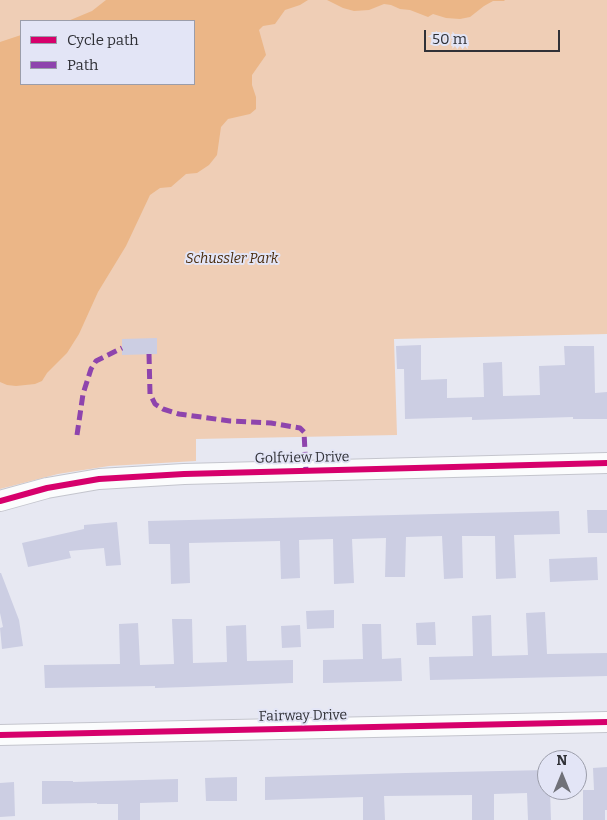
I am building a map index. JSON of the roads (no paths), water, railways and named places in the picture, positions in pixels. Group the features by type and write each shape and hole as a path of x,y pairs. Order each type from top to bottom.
{"street":[{"name":"Golfview Drive","path":"0,501 47,488 108,478 184,474 607,463"},
{"name":"Fairway Drive","path":"0,735 607,722"}],"park label":[{"name":"Schussler Park","path":"232,259"}]}
